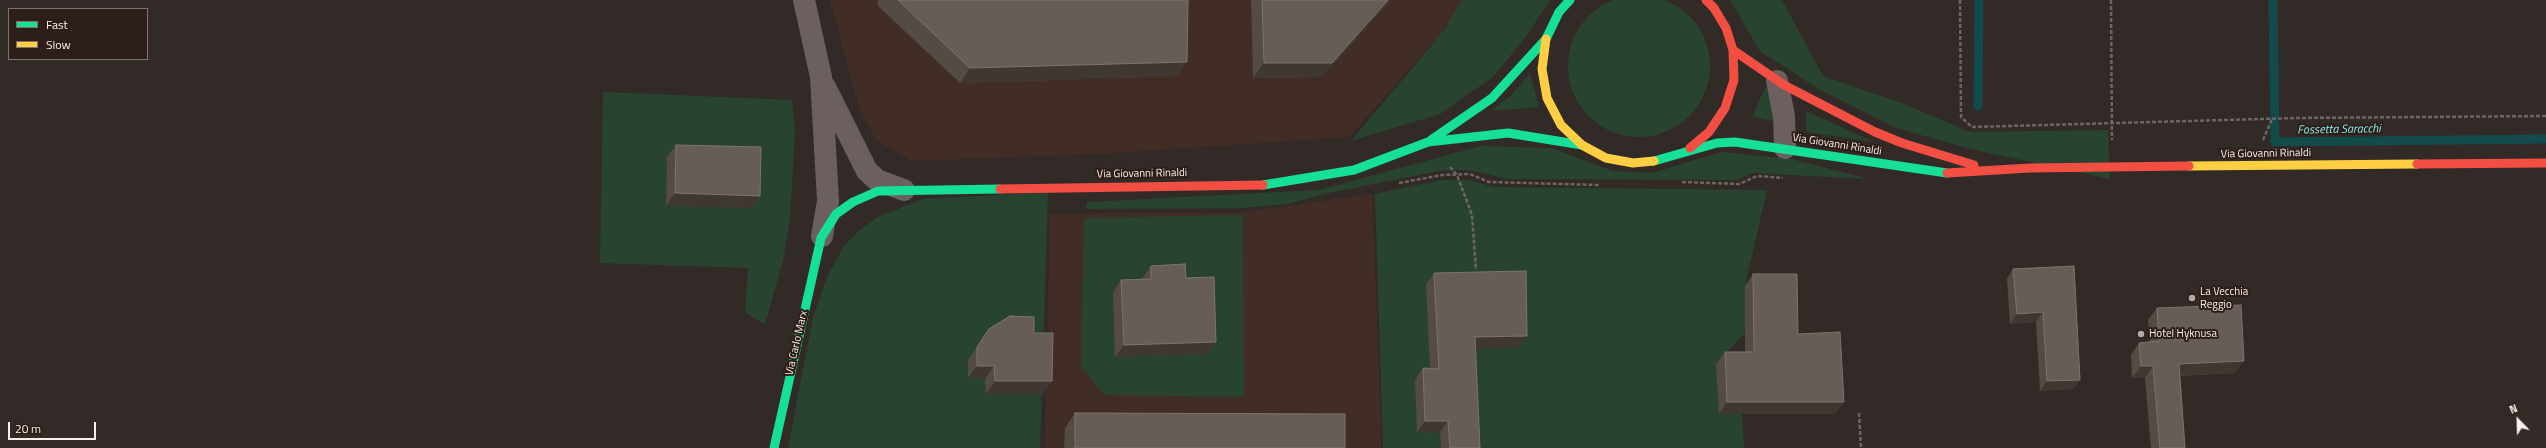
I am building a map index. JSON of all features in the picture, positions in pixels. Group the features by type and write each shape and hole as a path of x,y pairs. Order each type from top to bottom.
{"street":[{"name":"Via Carlo Marx","path":"774,448 828,201 821,77 804,0"},
{"name":"Via Giovanni Rinaldi","path":"853,202 878,191 1263,185 1354,170 1428,142 1492,98 1546,39 1559,12 1570,0"},
{"name":"Via Giovanni Rinaldi","path":"1686,151 1709,132 1725,108 1734,80 1733,50 1726,28 1712,4 1706,0"},
{"name":"Via Giovanni Rinaldi","path":"1546,39 1542,69 1547,98 1561,125 1582,145 1606,158 1633,163 1660,161 1686,151 1717,143 1735,142 1785,148 1932,172 1986,169 2112,167 2546,163"},
{"name":"Via Giovanni Rinaldi","path":"1733,50 1777,81 1882,135 1986,169"},
{"name":"Via Carlo Marx","path":"821,77 859,159 867,171 877,180 904,190"},
{"path":"1777,81 1784,116 1785,148"},
{"name":"Via Giovanni Rinaldi","path":"1428,142 1508,133 1582,145"},
{"name":"Via Carlo Marx","path":"821,238 836,214 853,202 861,178 859,159"},
{"path":"827,184 835,196 843,201 853,202"}],"path":[{"path":"1960,0 1961,117 1972,127 2296,118 2546,116"},
{"path":"2111,0 2112,167"},
{"path":"1428,142 1457,175 1472,215 1476,270"},
{"path":"1395,184 1442,175 1470,174 1489,182 1601,185"},
{"path":"1678,182 1739,184 1757,176 1789,179"},
{"path":"1859,413 1861,448"}],"shaded area":[{"path":"830,0 1461,0 1445,29 1349,137 1099,154 911,161 876,140 859,108"},
{"path":"1372,194 1382,448 1045,448 1050,214 1245,212"}],"green space":[{"path":"1615,-1 1663,-1 1673,3 1694,21 1702,32 1710,59 1710,73 1707,87 1702,100 1694,111 1673,129 1646,137 1632,137 1618,134 1605,129 1594,121 1576,100 1568,73 1569,52 1576,32 1594,11 1605,3"},
{"path":"1461,0 1550,0 1527,35 1493,77 1440,114 1351,141 1445,29"},
{"path":"1730,0 1782,0 1823,76 1907,105 1970,132 2108,130 2110,179 1971,149 1896,128 1817,88 1760,51"},
{"path":"1530,73 1539,107 1490,111 1511,96"},
{"path":"1765,88 1779,89 1778,122 1752,117"},
{"path":"603,92 792,100 795,132 790,218 783,261 765,324 745,313 748,268 600,263"},
{"path":"1806,111 1874,142 1806,132"},
{"path":"1481,146 1551,148 1613,171 1652,173 1721,152 1791,159 1869,179 1752,173 1737,180 1508,179 1468,170 1439,171 1324,194 1288,204 1242,208 1086,209 1087,202 1319,190"},
{"path":"1441,180 1468,180 1494,187 1767,190 1745,286 1745,333 1716,364 1742,414 1744,448 1383,448 1375,194"},
{"path":"1048,192 1040,448 788,448 813,317 828,275 844,246 860,230 878,217 923,199"},
{"path":"1243,215 1244,397 1104,395 1081,367 1084,218"}],"building":[{"path":"898,0 1188,0 1187,62 970,68"},
{"path":"1262,0 1388,0 1332,63 1264,63"},
{"path":"676,145 761,147 760,196 675,193"},
{"path":"1185,264 1186,278 1214,277 1216,342 1124,345 1121,280 1151,279 1151,266"},
{"path":"2074,266 2080,380 2047,381 2043,312 2017,314 2013,269"},
{"path":"1526,271 1527,336 1475,337 1480,448 1450,448 1448,421 1425,421 1423,368 1439,369 1434,273"},
{"path":"1753,274 1797,274 1798,334 1840,332 1844,402 1727,402 1725,352 1754,352"},
{"path":"2241,305 2244,361 2179,364 2185,448 2160,448 2153,366 2141,366 2139,343 2159,341 2157,308"},
{"path":"1010,316 1034,317 1034,333 1053,333 1052,381 995,381 994,366 977,366 977,347 989,329"},
{"path":"1075,413 1345,414 1345,448 1075,448"}],"waterway":[{"path":"1978,106 1979,0"},
{"name":"Fossetta Saracchi","path":"2273,0 2275,142 2546,139"}],"traffic: fast":[{"path":"1431,140 1492,98 1546,39 1559,12 1570,0"},
{"path":"1263,185 1354,170 1428,142 1508,133 1582,145"},
{"path":"1654,161 1717,143 1735,142 1947,173"},
{"path":"774,448 821,238 836,214 853,202 878,191 1000,189"}],"traffic: slow":[{"path":"1546,39 1542,69 1547,98 1561,125 1582,145 1606,158 1633,163 1654,161"},
{"path":"2189,166 2417,164"}],"traffic: jam":[{"path":"1690,148 1709,132 1725,108 1734,80 1733,50 1726,28 1714,8 1706,0"},
{"path":"1733,50 1784,85 1875,132 1902,143 1974,165"},
{"path":"2417,164 2546,163"},
{"path":"1947,173 2030,168 2189,166"},
{"path":"1000,189 1263,185"}],"place":[{"name":"La Vecchia Reggio","path":"2192,298"},
{"name":"Hotel Hyknusa","path":"2141,334"}]}
